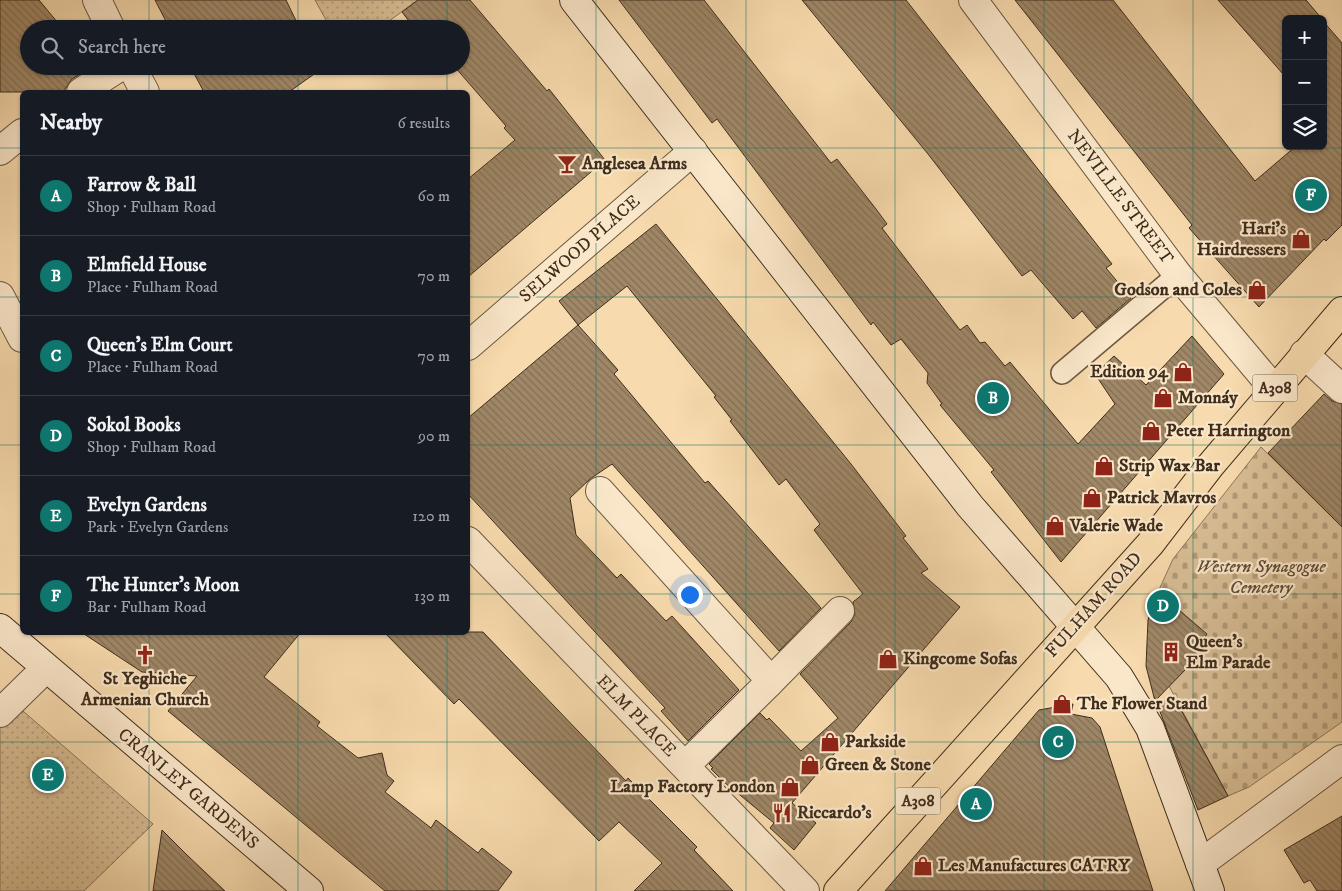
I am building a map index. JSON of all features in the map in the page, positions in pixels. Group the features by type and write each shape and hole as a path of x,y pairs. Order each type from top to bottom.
{"main road":[{"name":"FULHAM ROAD","path":"838,891 1150,544 1274,389 1342,311"}],"street":[{"path":"97,0 107,20"},
{"path":"574,0 970,506 1119,676 1150,728 1210,891"},
{"name":"NEVILLE STREET","path":"973,0 1178,275 1274,389"},
{"path":"84,90 107,75"},
{"path":"136,75 144,90"},
{"path":"0,151 20,136"},
{"name":"SELWOOD PLACE","path":"470,344 693,151"},
{"path":"0,296 20,334"},
{"path":"1304,354 1342,389"},
{"path":"600,491 771,681"},
{"name":"ELM PLACE","path":"470,543 805,891"},
{"path":"685,766 840,611"},
{"name":"CRANLEY GARDENS","path":"0,628 45,669 309,891"},
{"path":"0,714 45,669"},
{"path":"1200,864 1342,759"}],"lane":[{"path":"1062,373 1178,275"}],"green space":[{"path":"315,0 418,0 390,20 326,20"},
{"name":"Western Synagogue Cemetery","path":"1261,447 1342,527 1342,722 1249,787 1228,796 1169,686 1190,620 1158,592 1173,559"},
{"path":"14,711 23,711 153,824 84,891 0,891 0,726"}],"building":[{"path":"0,0 39,0 56,20 20,20 20,75 79,75 72,79 64,90 0,92"},
{"path":"155,0 286,0 296,20 165,20"},
{"path":"418,0 470,0 547,91 549,89 605,160 470,275 470,177 515,140 504,128 506,126 462,75 470,75 470,20 408,20 402,12"},
{"path":"619,0 704,0 831,163 837,159 876,209 887,224 882,228 960,330 967,325 980,343 985,342 1005,366 1010,362 1078,444 1115,404 1095,374 1114,356 1146,385 1192,336 1224,374 1061,562 991,472 994,470 940,405 942,404 927,383 928,373 901,339 891,345 873,322 871,325 717,119 712,123"},
{"path":"802,0 906,0 1112,264 1106,268 1131,298 1096,328 1082,311 1073,319 1031,270 1022,276 928,154"},
{"path":"1015,0 1113,0 1255,181 1291,150 1327,150 1327,26 1342,43 1342,225 1326,241 1324,239 1259,307 1189,228 1192,225"},
{"path":"1218,0 1306,0 1319,15 1282,15 1282,73"},
{"path":"195,75 313,75 292,90 203,90"},
{"path":"656,224 851,464 906,536 903,538 928,569 921,573 960,607 792,803 816,823 794,850 770,828 774,823 724,782 711,769 713,768 709,764 760,713 767,720 769,718 801,751 838,718 800,674 851,622 855,614 853,602 863,594 814,530 820,524 786,479 779,485 730,421 732,420 714,397 716,396 627,286 578,325 559,301"},
{"path":"578,325 618,370 614,374 705,483 708,481 821,608 779,651 612,464 590,479 570,498 576,535 617,578 621,574 666,621 672,616 739,690 688,741 661,711 665,708 470,496 470,416"},
{"path":"1324,394 1332,401 1342,404 1342,527 1268,453"},
{"name":"Queen's Elm Parade","path":"1158,592 1207,634 1185,670 1155,701 1146,666 1148,620"},
{"path":"470,632 483,632 626,781 628,778 697,847 694,850 733,891 634,891 662,863 619,822 599,841 459,699 454,704 387,635 470,635"},
{"path":"86,635 299,635 264,677 320,722 317,726 358,758 382,753 387,775 394,781 385,792 431,828 436,820 478,853 482,848 512,872 498,891 385,891 168,711 197,676 142,672"},
{"path":"1174,697 1228,796 1198,810 1157,704"},
{"path":"1073,704 1071,714 1092,718 1100,727 1153,891 885,891 1039,710"},
{"path":"1342,816 1342,891 1317,891 1310,880 1304,883 1284,850"},
{"path":"162,830 187,855 225,891 153,891"}],"place":[{"name":"Anglesea Arms","path":"567,164"},
{"name":"The Hunter's Moon","path":"1311,195"},
{"name":"Hari's Hairdressers","path":"1301,239"},
{"name":"Godson and Coles","path":"1257,290"},
{"name":"Edition 94","path":"1183,372"},
{"name":"Elmfield House","path":"993,398"},
{"name":"Monnáy","path":"1163,398"},
{"name":"Peter Harrington","path":"1151,431"},
{"name":"Strip Wax Bar","path":"1104,466"},
{"name":"Patrick Mavros","path":"1092,498"},
{"name":"Valerie Wade","path":"1055,526"},
{"name":"Sokol Books","path":"1163,606"},
{"name":"Queen's Elm Parade","path":"1171,652"},
{"name":"St Yeghiche Armenian Church","path":"145,655"},
{"name":"Kingcome Sofas","path":"888,659"},
{"name":"The Flower Stand","path":"1062,704"},
{"name":"Parkside","path":"830,742"},
{"name":"Queen's Elm Court","path":"1058,742"},
{"name":"Green & Stone","path":"810,765"},
{"name":"Evelyn Gardens","path":"48,775"},
{"name":"Lamp Factory London","path":"790,787"},
{"name":"Farrow & Ball","path":"976,804"},
{"name":"Riccardo's","path":"782,813"},
{"name":"Les Manufactures CATRY","path":"923,866"}]}
